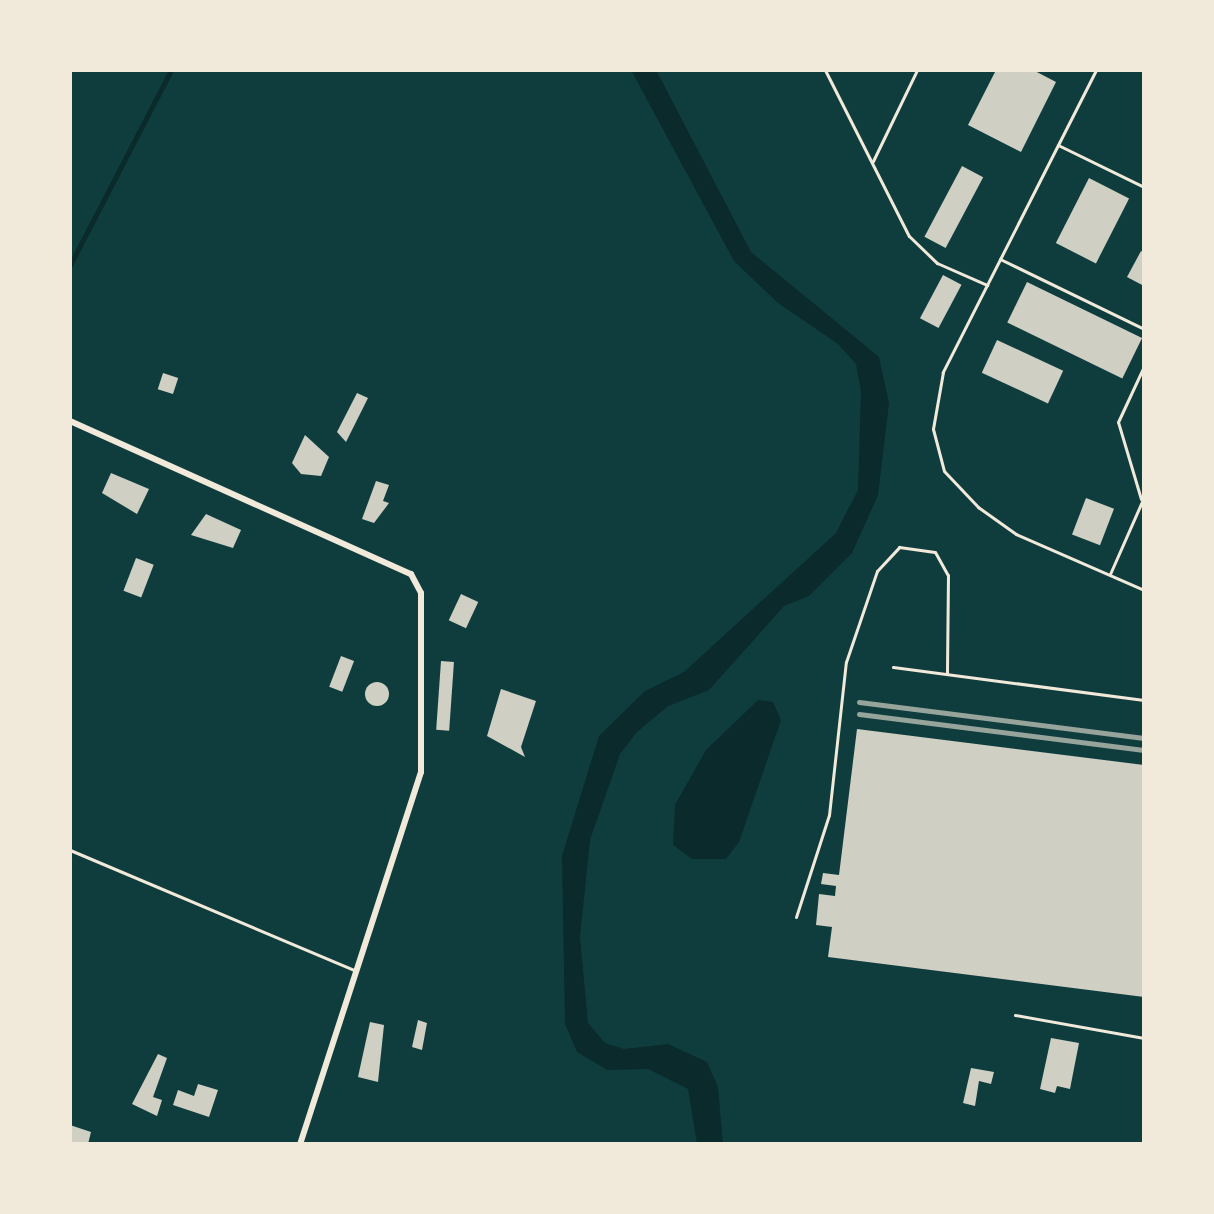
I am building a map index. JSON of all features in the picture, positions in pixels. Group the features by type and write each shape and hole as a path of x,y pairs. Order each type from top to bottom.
{"street":[{"path":"70,421 417,581 425,666 421,772 300,1144"}],"lane":[{"path":"825,70 909,236 937,263 987,285"},
{"path":"873,161 917,70"},
{"path":"1096,70 987,285 933,403 944,471 1016,534 1144,590"},
{"path":"1058,145 1144,187"},
{"path":"1000,259 1144,329"},
{"path":"1109,575 1143,498 1118,422 1144,366"},
{"path":"796,917 829,815 846,662 877,571 899,547 935,552 948,575 947,674"},
{"path":"893,667 1144,700"},
{"path":"70,850 356,971"},
{"path":"1015,1015 1144,1038"}],"water":[{"path":"631,70 656,70 751,252 879,357 889,403 878,495 852,553 809,596 784,606 709,690 668,706 637,732 620,754 590,840 580,937 588,1023 605,1043 624,1049 668,1044 707,1062 718,1087 723,1144 697,1144 688,1089 648,1069 607,1070 577,1052 565,1024 562,856 599,736 645,691 684,672 836,533 858,490 861,391 856,364 838,344 778,303 734,261"},
{"path":"758,700 773,702 781,720 739,842 726,859 692,859 673,845 675,805 706,750"}],"building":[{"path":"996,70 1033,70 1056,82 1021,152 968,125"},
{"path":"962,166 983,177 946,248 924,237"},
{"path":"1089,178 1129,198 1096,263 1056,243"},
{"path":"1141,251 1144,253 1144,286 1127,277"},
{"path":"943,275 962,285 939,328 920,318"},
{"path":"1027,282 1142,338 1122,379 1007,322"},
{"path":"997,340 1063,371 1048,403 982,373"},
{"path":"163,373 178,378 173,394 158,389"},
{"path":"357,393 368,398 346,442 337,432"},
{"path":"305,435 329,457 321,476 301,474 292,463"},
{"path":"111,473 149,489 137,514 102,493"},
{"path":"376,481 389,485 383,501 389,503 374,523 362,519"},
{"path":"1086,498 1114,509 1100,545 1072,534"},
{"path":"206,514 241,530 233,548 191,535"},
{"path":"136,558 154,565 141,597 123,591"},
{"path":"461,594 478,602 466,628 449,620"},
{"path":"341,656 354,661 342,692 329,687"},
{"path":"441,661 454,662 449,731 436,730"},
{"path":"377,682 388,689 389,694 382,705 377,706 366,699 365,694 372,683"},
{"path":"501,689 536,701 521,747 525,757 487,736"},
{"path":"857,729 1144,765 1144,997 828,957 832,927 816,925 819,894 835,896 836,886 821,884 823,873 839,875"},
{"path":"418,1020 427,1023 422,1050 412,1047"},
{"path":"370,1022 384,1025 378,1082 358,1077"},
{"path":"1051,1038 1079,1043 1070,1089 1057,1086 1055,1093 1040,1089"},
{"path":"158,1054 167,1058 153,1097 162,1100 157,1116 132,1104"},
{"path":"971,1068 994,1072 991,1084 979,1081 975,1106 963,1103"},
{"path":"198,1084 218,1090 209,1117 173,1105 178,1090 194,1096"},
{"path":"70,1125 91,1132 88,1144 70,1144"}],"waterway":[{"path":"70,265 171,70"}],"railway":[{"path":"859,702 1144,738"},
{"path":"859,714 1144,750"}]}
